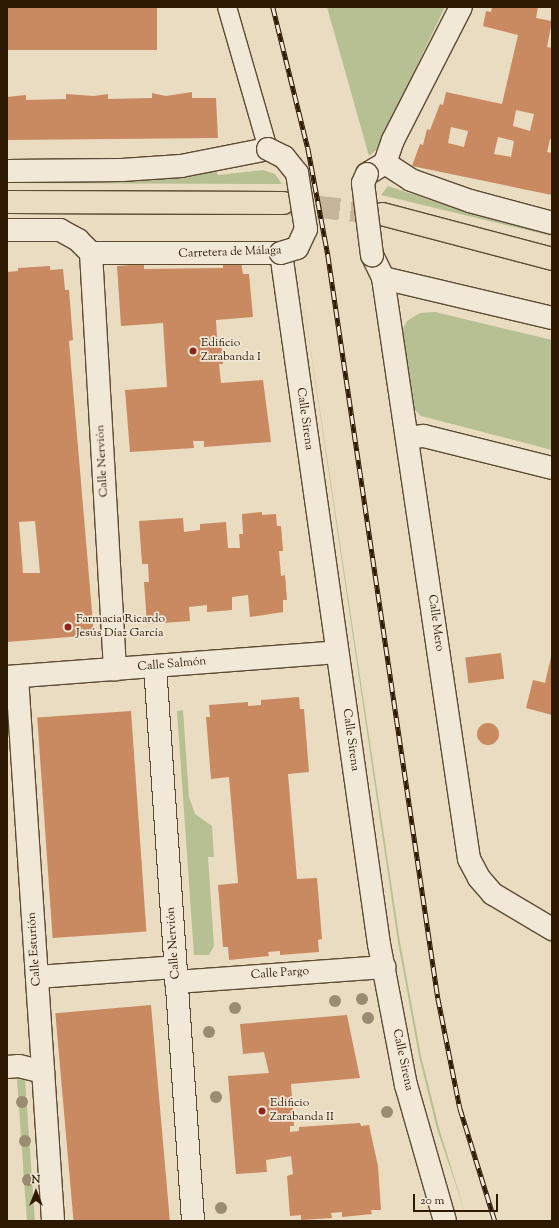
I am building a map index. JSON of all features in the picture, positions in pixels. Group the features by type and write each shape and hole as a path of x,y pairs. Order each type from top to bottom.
{"main road":[{"path":"7,202 284,203"},
{"path":"382,214 552,259"}],"street":[{"path":"7,171 122,170 181,166 268,149 227,7"},
{"path":"461,7 393,140 376,169 363,183 372,255 383,278 552,318"},
{"name":"Carretera de Málaga","path":"91,253 281,253 298,248 306,229 297,173 284,156 268,149"},
{"path":"376,169 470,201 552,223"},
{"path":"7,230 60,230 78,240 91,253"},
{"name":"Calle Nervión","path":"91,253 115,669"},
{"name":"Calle Sirena","path":"281,253 337,652 384,967 406,1085 445,1221"},
{"name":"Calle Mero","path":"383,278 408,438 469,859 479,878 493,894 552,929"},
{"path":"408,438 424,436 552,468"},
{"name":"Calle Salmón","path":"12,677 337,652"},
{"name":"Calle Nervión","path":"155,666 194,1221"},
{"name":"Calle Esturión","path":"12,677 37,977 53,1221"},
{"name":"Calle Pargo","path":"37,977 176,975 384,967"},
{"path":"7,1067 19,1066 43,1072"}],"green space":[{"path":"327,7 445,7 377,149 369,156"},
{"path":"215,168 218,175 263,170 275,174 282,184 7,183 7,177"},
{"path":"388,186 448,206 450,201 552,228 552,236 381,195"},
{"path":"299,271 400,942 421,1056 439,1128 465,1212 437,1129 419,1056 398,942"},
{"path":"435,312 552,340 552,450 421,416 414,409 402,331 407,321 420,313"},
{"path":"183,710 189,797 195,814 212,826 214,857 208,857 214,946 209,955 194,955 177,711"},
{"path":"25,1079 35,1221 27,1221 17,1080"}],"building":[{"path":"7,7 157,7 157,50 7,50"},
{"path":"492,7 538,7 536,18 552,21 547,47 552,48 552,139 550,139 547,152 552,153 552,195 412,166 420,144 423,145 427,129 430,130 440,104 443,105 446,92 502,104 518,35 483,26 486,11 491,12","holes":["516,110 534,114 530,131 513,126","451,127 468,131 464,147 448,143","498,137 514,141 511,157 494,154"]},
{"path":"192,92 192,98 216,98 218,138 7,140 7,97 26,95 26,100 66,99 66,94 94,96 108,94 108,99 152,98 152,93 166,96"},
{"name":"Edificio Zarabanda I","path":"241,262 243,274 249,274 253,317 216,320 217,338 221,338 223,364 219,364 221,383 263,380 271,442 204,447 204,441 193,441 194,448 130,452 125,390 167,387 163,323 121,326 117,266 144,264 144,269 223,268 223,263"},
{"path":"50,266 50,270 63,269 65,290 69,290 73,340 69,341 94,635 7,642 7,272 18,271 18,268","holes":["35,521 40,573 23,573 19,522"]},
{"path":"262,512 262,515 276,514 277,526 281,526 283,551 279,551 281,576 285,575 287,600 283,600 283,612 250,617 248,595 232,597 232,610 207,612 207,605 189,607 190,621 147,624 144,582 149,582 148,564 142,564 139,521 183,518 184,532 200,530 200,524 226,522 228,548 240,548 239,534 243,534 242,514"},
{"path":"501,653 504,679 468,683 465,657"},
{"path":"551,657 552,715 526,708 533,680 545,683"},
{"path":"299,697 300,709 304,709 309,772 288,774 297,879 317,878 322,939 318,940 319,952 280,955 280,951 268,952 269,956 229,960 228,947 223,947 218,885 238,883 229,777 211,779 206,717 210,717 209,705 248,702 248,706 261,705 261,700"},
{"path":"131,711 146,931 53,938 37,718"},
{"path":"488,723 496,726 499,734 496,742 488,745 480,742 477,734 480,726"},
{"path":"151,1005 170,1221 74,1221 55,1013"},
{"name":"Edificio Zarabanda II","path":"347,1015 360,1078 291,1084 294,1126 290,1126 290,1132 299,1131 299,1127 360,1123 361,1126 369,1125 378,1166 381,1210 371,1210 372,1214 342,1217 342,1212 331,1213 332,1218 301,1220 301,1215 290,1216 287,1176 293,1174 291,1156 266,1160 267,1172 236,1174 228,1076 269,1073 264,1052 243,1054 240,1024"}],"tunnel":[{"path":"285,203 382,214"}],"railway":[{"path":"273,7 308,148 328,255 438,998 460,1108 495,1221"}],"place":[{"name":"Edificio Zarabanda I","path":"193,351"},
{"name":"Farmacia Ricardo Jesús Díaz García","path":"68,627"},
{"name":"Edificio Zarabanda II","path":"262,1111"}]}
